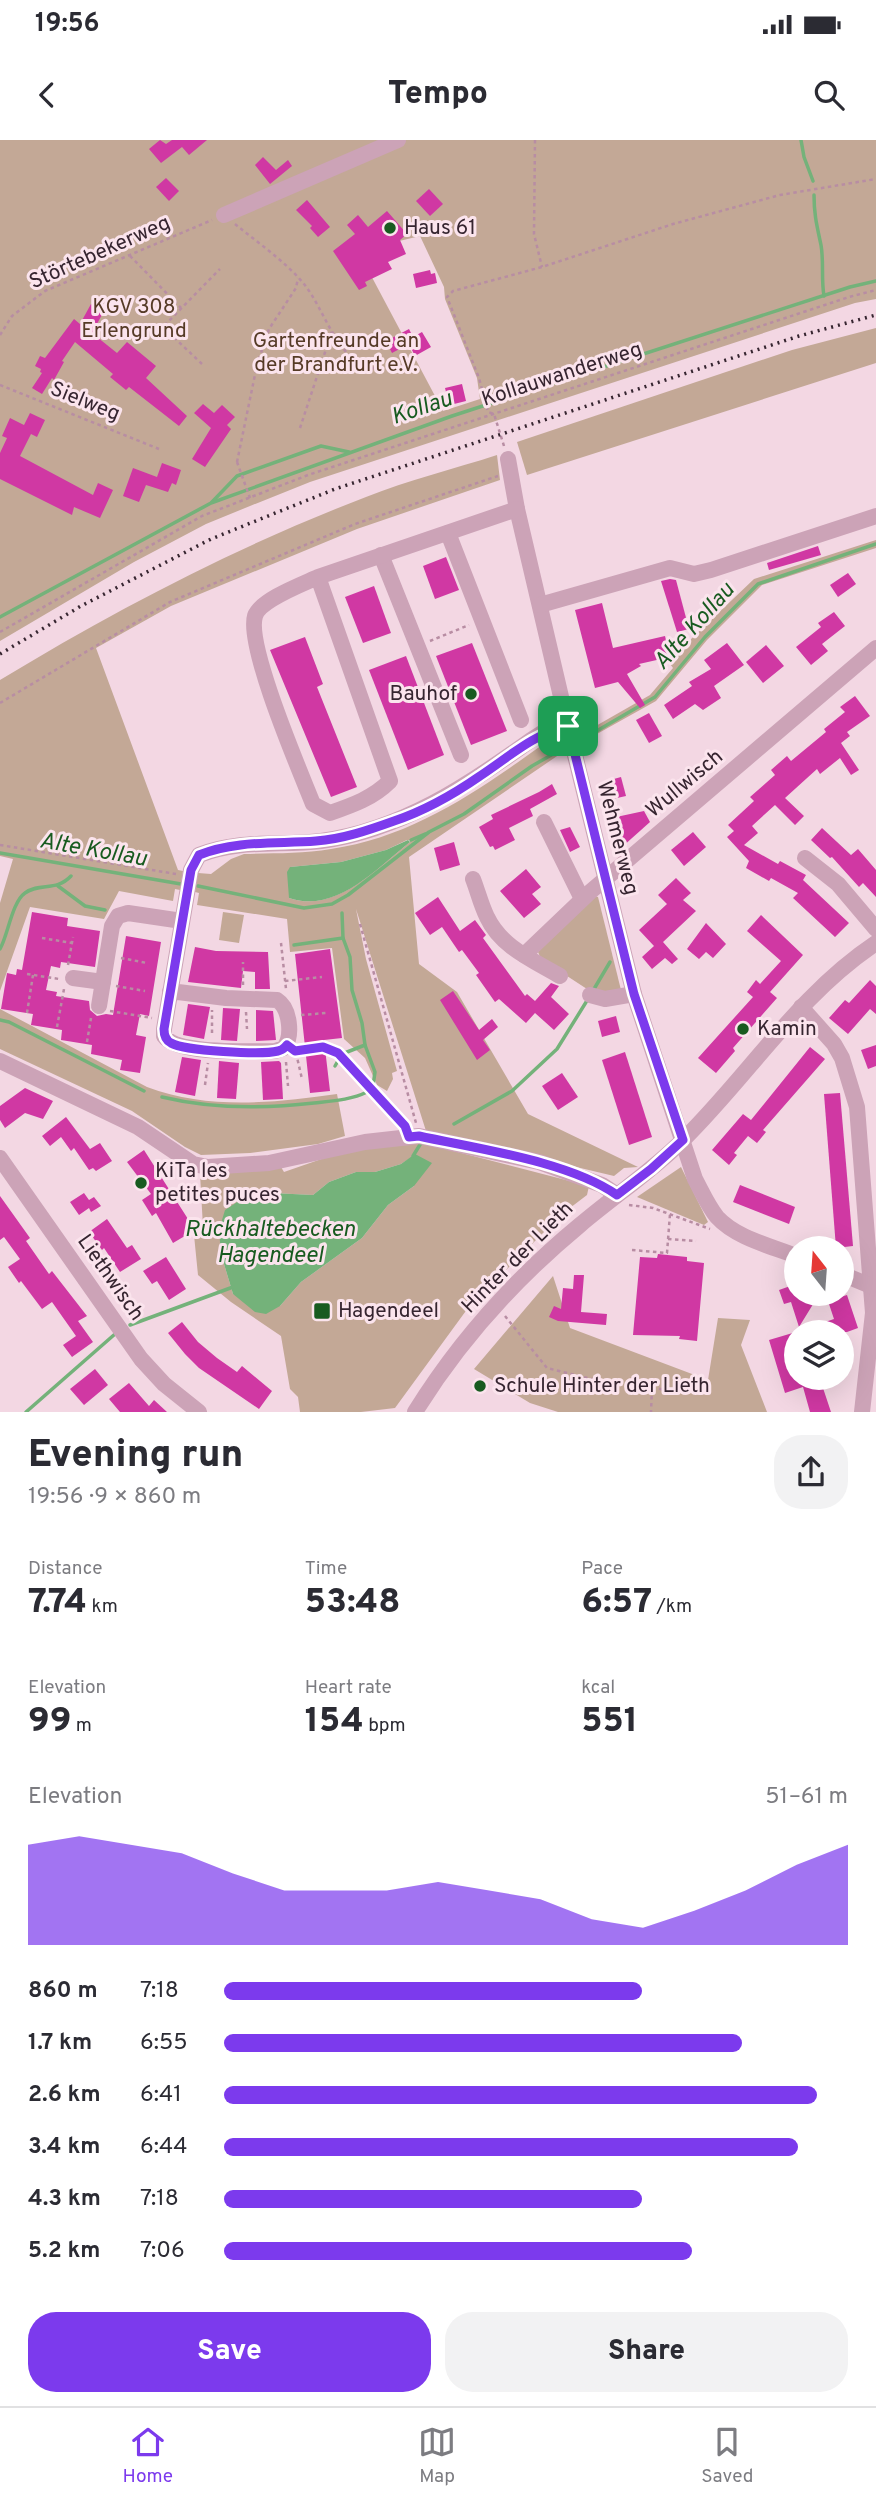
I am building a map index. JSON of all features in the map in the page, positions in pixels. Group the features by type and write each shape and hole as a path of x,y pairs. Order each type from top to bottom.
{"street":[{"path":"224,215 398,140"},
{"name":"Wehmerweg","path":"509,466 568,726 634,994 683,1140"},
{"path":"318,577 390,781 377,794 330,813 313,804 281,723 262,666 255,616 262,605 318,577 517,509"},
{"path":"540,605 670,568 694,574 876,516"},
{"path":"448,533 521,720"},
{"path":"382,555 461,755"},
{"name":"Wullwisch","path":"524,954 605,879 876,648"},
{"path":"170,991 278,1000 284,1009 289,1037 284,1048 275,1051 210,1041 174,1044 164,1036 165,1021 170,991 182,921 186,895 186,873 199,855 219,848 320,841 356,834 398,820 462,788 531,740 554,729 568,726"},
{"path":"544,822 582,900"},
{"path":"805,858 838,884 876,929"},
{"path":"473,880 488,919 503,939 517,952 560,976"},
{"path":"96,1008 114,920 128,913 182,921"},
{"name":"Hinter der Lieth","path":"415,1412 457,1353 496,1305 545,1255 620,1199 683,1140 801,1007 828,980 876,943"},
{"path":"73,978 102,983"},
{"path":"590,995 605,999 634,994"},
{"path":"801,1007 834,1044 842,1058 854,1092 858,1116 874,1287 862,1412"},
{"path":"0,1061 138,1128 192,1164 208,1167 269,1163 365,1142 414,1136 539,1162 602,1185 620,1199"},
{"path":"0,1074 18,1068"},
{"path":"683,1140 701,1191 717,1216 727,1226 784,1251"},
{"name":"Liethwisch","path":"0,1158 141,1359 164,1384 199,1412"},
{"path":"854,1279 874,1287"}],"path":[{"path":"535,140 534,234 542,267"},
{"path":"0,703 170,602 355,524 509,466 494,414 488,412 479,378 447,297 453,291 542,267 673,224 767,198 876,179"},
{"name":"Störtebekerweg","path":"0,335 12,316 45,291 224,215"},
{"path":"224,215 298,278 316,299 332,331 348,354 362,365 374,369 411,365"},
{"path":"130,256 181,308"},
{"path":"202,364 163,327 220,269"},
{"path":"250,498 237,462 257,365 269,329 296,288 298,278"},
{"name":"Kollauwanderweg","path":"0,632 202,516 308,475 876,290"},
{"path":"300,428 332,331"},
{"name":"Sielweg","path":"0,385 159,449"},
{"path":"417,646 482,620"},
{"path":"0,845 186,873"},
{"path":"360,924 414,1136"},
{"path":"42,939 72,943"},
{"path":"281,943 286,992 284,1009 326,1013"},
{"path":"107,956 148,963"},
{"path":"243,962 243,999"},
{"path":"27,974 73,982 73,978"},
{"path":"27,1013 33,975"},
{"path":"285,981 322,976"},
{"path":"102,983 145,991"},
{"path":"205,1085 213,996"},
{"path":"87,1042 96,1008 165,1021"},
{"path":"302,1079 299,1058 295,1051 323,1047 332,1049 414,1136"},
{"path":"284,1048 288,1086"},
{"path":"620,1199 706,1228 727,1226"},
{"path":"632,1250 668,1254 670,1214"},
{"path":"668,1239 696,1241"},
{"path":"505,1316 547,1368 608,1382 702,1394"},
{"path":"519,1342 523,1339"},
{"path":"651,1412 652,1388"}],"green space":[{"path":"0,140 876,140 876,299 855,303 310,482 206,524 134,562 0,641","holes":["420,236 444,287 445,299 477,378 480,399 443,411 358,251"]},
{"path":"876,328 876,363 527,475 517,442 792,350"},
{"path":"497,455 500,480 357,529 171,606 96,648 178,870 183,871 180,890 175,889 173,901 119,891 104,919 30,907 0,991 0,903 13,859 0,856 0,680 133,604 271,536 382,491"},
{"path":"876,540 876,548 762,585 707,640 656,701 588,739 587,731 650,695 673,668 668,661 754,579"},
{"path":"561,743 563,752 409,857 419,964 457,992 528,1114 638,1167 624,1168 614,1176 426,1131 356,909 366,959 397,1071 392,1073 393,1079 387,1091 377,1085 365,1058 344,1039 332,948 290,952 287,919 197,905 199,893 195,892 198,873 211,874 231,859 244,854 320,851 389,834 468,795 542,745","holes":["410,840 369,876 339,894 323,900 289,898 290,867 341,862 386,850"]},
{"path":"595,896 598,897 621,990 619,992 590,991 541,959 538,952"},
{"path":"223,912 244,915 239,943 219,940"},
{"path":"0,1009 147,1087 170,1094 217,1102 265,1102 337,1094 345,1136 318,1144 250,1153 201,1155 132,1111 0,1049"},
{"path":"419,1142 589,1186 587,1195 562,1214 468,1308 395,1408 361,1412 300,1412 298,1397 290,1389 281,1336 231,1302 198,1275 194,1235 203,1227 200,1174 281,1167 284,1172 359,1146","holes":["415,1155 414,1186 388,1205 362,1238 301,1282 280,1306 233,1294 221,1254 272,1193 313,1195 329,1182 356,1172 375,1172 401,1164"]},
{"path":"681,1167 708,1222 704,1225 637,1197"},
{"path":"553,1276 570,1328 708,1380 718,1318 750,1320 741,1345 767,1412 558,1412 530,1403 474,1369"}],"water":[{"path":"408,840 410,842 369,876 339,894 323,900 289,898 287,872 290,867 341,862 386,850"},
{"name":"Rückhaltebecken Hagendeel","path":"415,1154 432,1163 414,1186 388,1205 362,1238 301,1282 280,1306 266,1314 255,1312 233,1294 221,1254 219,1230 225,1210 245,1197 272,1193 313,1195 329,1182 356,1172 375,1172 401,1164"}],"building":[{"path":"160,140 166,144 172,140 207,140 189,155 182,147 161,163 149,149"},
{"path":"263,157 276,170 288,160 292,166 270,184 255,165"},
{"path":"166,178 179,191 169,201 156,187"},
{"path":"429,189 443,204 430,216 416,201"},
{"path":"307,200 330,227 318,237 310,228 312,226 296,210"},
{"path":"387,211 407,234 400,240 406,254 388,262 392,269 365,282 367,286 359,290 333,251 355,234 347,225 358,215 368,227"},
{"path":"430,270 431,274 435,273 437,283 416,288 413,274"},
{"path":"91,304 104,311 92,333 117,353 127,342 156,366 146,378 187,416 179,426 129,387 126,390 110,377 113,374 75,342 62,361 64,362 54,380 52,378 42,394 32,388 42,373 41,369 35,366 40,356 45,358 74,319 80,324"},
{"path":"409,329 413,337 422,332 431,347 415,356 409,344 392,353 386,341"},
{"path":"462,384 466,401 454,404 453,399 448,400 445,388"},
{"path":"203,404 214,413 222,405 235,417 227,425 231,429 205,467 192,459 211,428 194,413"},
{"path":"30,413 45,420 37,437 31,434 20,456 93,495 98,483 113,490 100,518 74,507 72,515 0,479 0,453 7,438 2,436 10,418 24,425"},
{"path":"162,463 181,470 176,485 172,483 168,492 146,485 139,502 123,496 133,468 157,477"},
{"path":"818,546 821,555 769,570 767,563"},
{"path":"446,557 459,590 435,599 423,566"},
{"path":"848,573 856,584 838,597 830,585"},
{"path":"676,580 689,629 677,632 661,581"},
{"path":"374,586 391,633 363,643 345,597"},
{"path":"602,603 613,648 665,636 670,657 639,664 641,666 627,674 645,705 640,708 618,682 595,688 575,610"},
{"path":"834,612 845,626 822,644 828,651 811,665 796,647 821,627 818,623"},
{"path":"305,637 323,684 317,687 357,787 331,797 270,650"},
{"name":"Bauhof","path":"472,643 507,731 471,745 436,656"},
{"path":"727,643 744,665 714,686 721,698 703,710 695,704 673,719 664,705 692,686 689,682 711,669 704,660"},
{"path":"766,645 784,666 763,683 746,662"},
{"path":"406,656 444,755 408,770 369,670"},
{"path":"855,696 870,716 847,732 850,736 841,743 859,770 851,775 840,758 820,774 817,769 785,798 804,816 795,825 775,805 752,826 758,833 744,845 778,864 780,861 806,875 803,880 849,923 835,937 793,898 798,893 746,868 749,861 727,837 734,831 728,825 754,801 750,797 775,775 771,770 787,756 791,761 826,732 824,729 845,712 840,707"},
{"path":"649,713 662,736 649,743 636,720"},
{"path":"621,777 626,796 608,800 603,782"},
{"path":"552,784 557,794 530,809 533,816 509,828 515,840 495,850 493,846 490,847 479,827 493,819 491,815"},
{"path":"644,811 650,822 622,847 613,842 607,819"},
{"path":"570,827 580,847 570,852 560,830"},
{"path":"822,828 851,855 858,849 876,870 876,897 863,883 859,887 832,857 811,840"},
{"path":"693,832 706,847 684,866 671,850"},
{"path":"454,842 460,865 440,871 434,848"},
{"path":"526,869 541,887 532,894 541,904 524,918 500,891"},
{"path":"676,878 691,893 683,900 696,911 663,942 678,959 672,964 665,958 652,969 642,957 654,946 639,930 667,904 658,895"},
{"path":"438,897 460,931 475,920 486,935 483,938 525,996 527,994 535,1001 551,983 559,986 551,997 569,1014 554,1030 535,1013 526,1023 499,999 495,1002 476,975 479,973 462,950 459,952 442,927 430,935 415,913"},
{"path":"32,912 68,918 67,926 100,931 95,967 61,962 60,968 51,966 46,990 57,992 56,996 89,1001 90,1010 97,1016 113,1015 126,936 161,942 149,1016 140,1014 136,1035 146,1037 140,1073 120,1070 122,1060 91,1054 92,1045 61,1040 62,1030 31,1025 33,1014 1,1009 7,973 16,975 17,969 22,970"},
{"path":"761,915 803,955 770,992 777,998 733,1048 735,1051 716,1073 698,1058 753,997 747,992 756,980 760,984 781,961 747,931"},
{"path":"706,923 726,944 713,958 706,952 699,959 687,949"},
{"path":"195,947 216,951 268,952 270,989 255,989 255,972 243,971 241,988 188,982"},
{"path":"330,949 342,1038 324,1040 330,1091 310,1093 295,954"},
{"path":"870,980 876,986 876,1014 870,1009 848,1034 829,1018 845,1000 849,1003"},
{"path":"453,991 479,1030 492,1019 498,1027 483,1040 490,1050 477,1060 440,1000"},
{"path":"188,1004 210,1007 204,1039 183,1035"},
{"path":"223,1008 240,1009 237,1041 221,1040"},
{"path":"256,1010 273,1011 276,1040 256,1041"},
{"path":"616,1016 620,1032 602,1037 598,1021"},
{"path":"876,1045 876,1066 868,1069 861,1050"},
{"path":"810,1047 825,1059 763,1130 766,1132 757,1143 748,1136 734,1153 737,1155 729,1165 712,1150 743,1114 751,1120"},
{"path":"625,1052 652,1137 629,1145 602,1060"},
{"path":"182,1057 201,1060 195,1096 175,1092"},
{"path":"219,1061 239,1063 236,1099 217,1098"},
{"path":"279,1061 283,1099 263,1100 261,1062"},
{"path":"562,1073 578,1097 558,1110 542,1086"},
{"path":"25,1088 53,1101 43,1119 25,1113 5,1128 0,1120 0,1106"},
{"path":"840,1093 852,1236 835,1236 824,1094"},
{"path":"66,1117 90,1149 100,1143 112,1161 96,1171 93,1168 89,1170 74,1148 71,1151 61,1137 50,1146 42,1136"},
{"path":"144,1150 195,1230 173,1243 156,1213 152,1216 142,1200 151,1194 127,1162"},
{"path":"740,1185 795,1207 789,1224 733,1202"},
{"path":"84,1193 89,1200 94,1197 101,1206 91,1212 89,1208 79,1215 70,1202"},
{"path":"0,1196 30,1238 26,1241 49,1274 52,1271 87,1316 78,1321 93,1342 72,1357 63,1345 76,1336 52,1302 42,1309 8,1267 20,1259 4,1237 0,1240"},
{"path":"107,1219 127,1248 132,1245 141,1259 120,1272 89,1232"},
{"path":"658,1254 687,1257 687,1261 704,1263 697,1341 679,1339 680,1336 633,1335 640,1257 657,1258"},
{"path":"166,1257 186,1289 169,1300 157,1281 152,1284 143,1271"},
{"path":"574,1275 584,1275 581,1312 607,1314 606,1325 558,1321 549,1317 554,1306 561,1309 563,1288 573,1289"},
{"path":"784,1288 784,1304 779,1290"},
{"path":"792,1306 812,1306 803,1320 797,1320"},
{"path":"830,1306 851,1306 858,1328 854,1329 854,1320 831,1320 834,1319"},
{"path":"182,1322 198,1342 217,1358 237,1372 242,1366 272,1391 259,1409 199,1368 185,1354 168,1333"},
{"path":"784,1336 784,1390 769,1340"},
{"path":"95,1369 108,1385 84,1405 70,1389"},
{"path":"129,1383 149,1406 154,1400 167,1412 120,1412 109,1399"},
{"path":"804,1390 824,1390 831,1412 810,1412"}],"waterway":[{"path":"801,140 813,181"},
{"path":"814,195 822,251 824,296"},
{"name":"Kollau","path":"0,617 211,503 452,416 850,287 876,281"},
{"path":"212,502 237,476 321,446 349,452"},
{"name":"Alte Kollau","path":"588,736 655,697 705,637 758,584 876,544"},
{"name":"Alte Kollau","path":"198,886 304,908 332,904 348,895 429,832 464,814 532,766 560,750"},
{"name":"Alte Kollau","path":"411,840 425,834"},
{"name":"Alte Kollau","path":"0,853 181,884"},
{"path":"0,949 13,911 21,897 36,888 60,884 71,876"},
{"path":"58,886 85,906 105,910"},
{"path":"342,913 343,938 350,957 352,990 362,1023 365,1045 375,1072 373,1086"},
{"path":"294,945 343,938"},
{"path":"594,989 610,962"},
{"path":"454,1124 512,1091 557,1049 588,999"},
{"path":"0,1020 9,1022 144,1091"},
{"path":"342,1054 365,1045"},
{"path":"335,1066 339,1059"},
{"path":"162,1097 200,1104 257,1107 334,1101 367,1092"},
{"path":"413,1156 421,1143"},
{"path":"130,1325 233,1287"},
{"path":"26,1412 115,1334"}],"railway":[{"path":"0,654 81,606 211,539 335,489 799,336 876,315"}],"place":[{"name":"Haus 61","path":"390,228"},
{"name":"Bauhof","path":"471,694"},
{"name":"Kamin","path":"743,1029"},
{"name":"KiTa les petites puces","path":"141,1183"},
{"name":"Hagendeel","path":"322,1311"},
{"name":"Schule Hinter der Lieth","path":"480,1386"}],"route":[{"path":"568,726 634,994 683,1140 651,1169 617,1195 602,1185 539,1162 419,1136 409,1137 405,1126 332,1049 315,1047 295,1051 287,1045 280,1051 240,1052 174,1044 164,1036 191,870 199,855 219,848 320,841 356,834 398,820 462,788 542,733 568,726"}],"park label":[{"name":"KGV 308 Erlengrund","path":"134,319"},
{"name":"Gartenfreunde an der Brandfurt e.V.","path":"336,353"}]}
